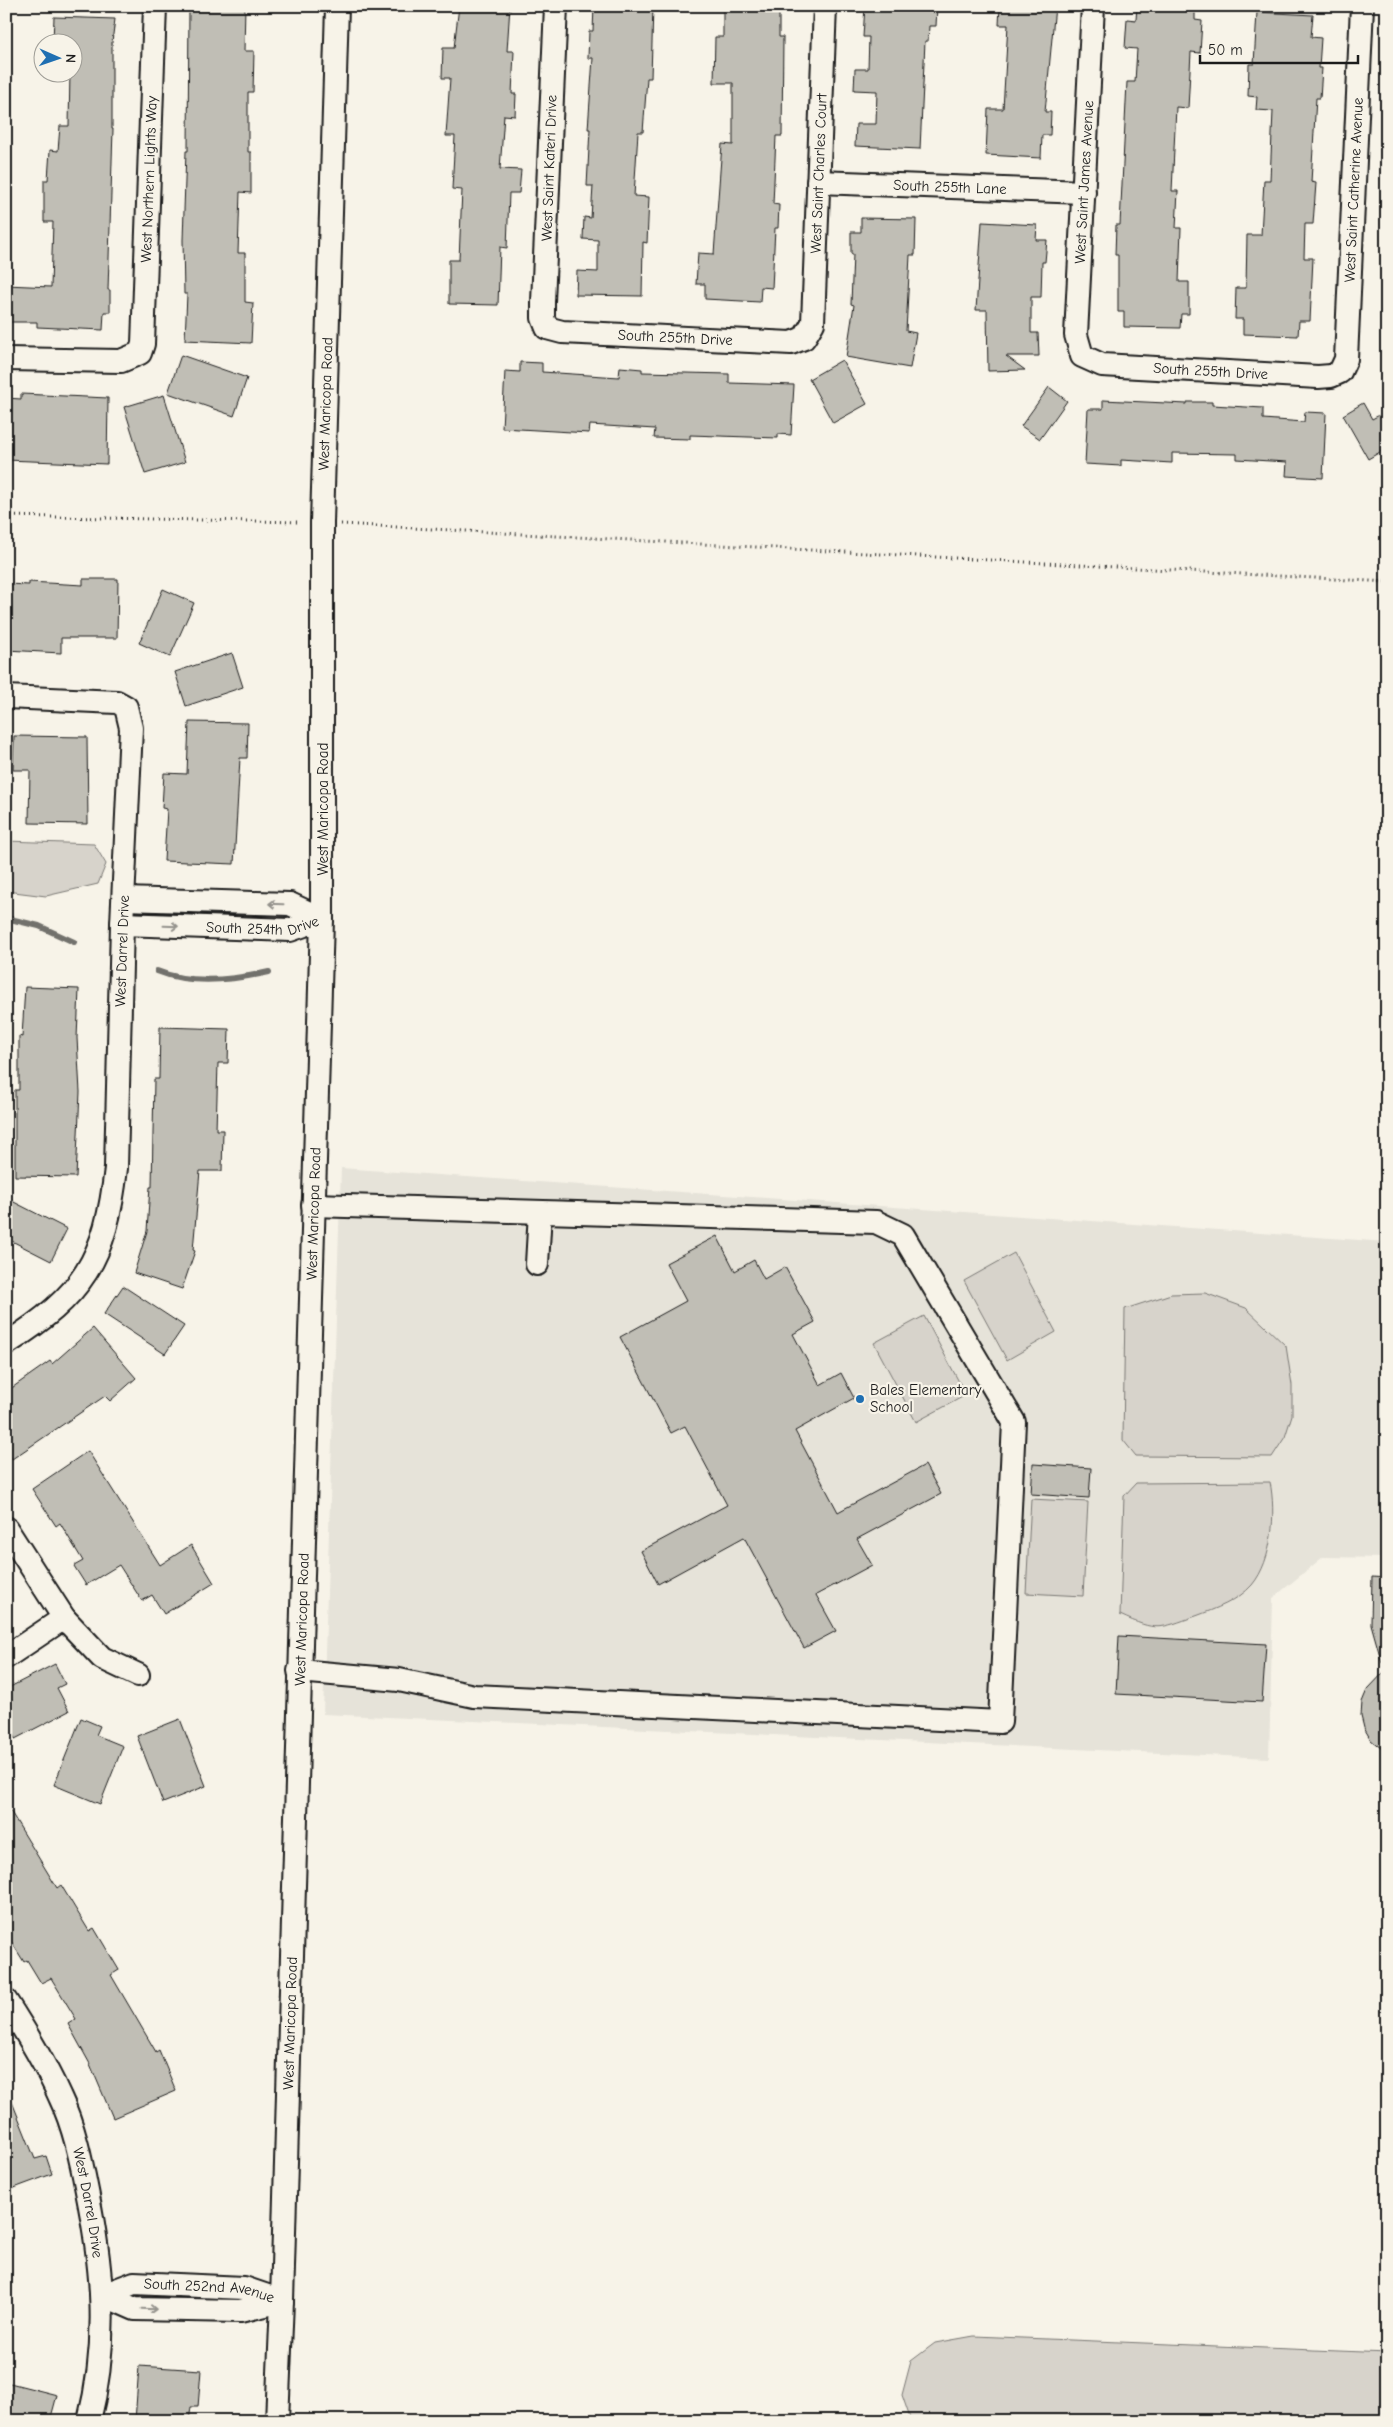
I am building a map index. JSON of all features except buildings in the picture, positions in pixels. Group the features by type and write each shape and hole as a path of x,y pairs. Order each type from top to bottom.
{"street":[{"name":"West Northern Lights Way","path":"6,358 121,361 140,353 143,344 155,6"},
{"name":"West Maricopa Road","path":"276,2421 282,2301 322,919 322,523 337,6"},
{"name":"West Saint Kateri Drive","path":"548,328 543,318 543,302 556,6"},
{"name":"West Saint Charles Court","path":"804,338 812,323 825,6"},
{"name":"West Saint James Avenue","path":"1082,356 1076,335 1093,6"},
{"name":"West Saint Catherine Avenue","path":"1340,372 1346,359 1347,344 1362,6"},
{"name":"South 255th Lane","path":"818,182 1084,192"},
{"name":"South 255th Drive","path":"548,328 562,332 791,343 804,338"},
{"name":"South 255th Drive","path":"1082,356 1102,365 1318,377 1331,376 1340,372"},
{"name":"West Darrel Drive","path":"6,697 105,700 126,707 131,728 122,924 116,1168 113,1196 104,1234 92,1264 77,1288 38,1324 6,1344"},
{"name":"South 254th Drive","path":"124,899 290,904 322,919"},
{"name":"South 254th Drive","path":"122,924 290,930 322,919"},
{"path":"299,1671 399,1680 474,1696 1000,1722 1014,1422 903,1235 876,1222 313,1205"},
{"path":"538,1264 540,1212"},
{"path":"6,1528 64,1618 102,1658 138,1674"},
{"path":"6,1656 64,1618"},
{"name":"West Darrel Drive","path":"6,2001 36,2048 61,2098 80,2155 97,2241 103,2295 98,2376 89,2421"},
{"name":"South 252nd Avenue","path":"103,2295 134,2283 244,2288 282,2301"}],"path":[{"path":"6,516 322,523 1387,582"}],"shaded area":[{"path":"6,841 94,844 106,864 98,884 46,896 6,891"},
{"name":"Bales Elementary School","path":"341,1168 1387,1242 1387,1558 1323,1557 1273,1598 1269,1758 323,1714"},
{"path":"1014,1253 1056,1332 1007,1360 964,1281"},
{"path":"1205,1293 1246,1308 1286,1346 1292,1385 1292,1415 1285,1437 1272,1457 1136,1456 1123,1440 1125,1309 1171,1294"},
{"path":"924,1316 966,1395 916,1422 874,1343"},
{"path":"1270,1482 1273,1507 1269,1549 1259,1575 1246,1591 1218,1607 1165,1626 1158,1627 1142,1624 1120,1615 1124,1496 1136,1483"},
{"path":"1031,1499 1088,1502 1083,1596 1026,1593"},
{"path":"974,2336 1387,2353 1387,2421 911,2421 902,2395 911,2361 935,2343"}],"waterway":[{"path":"6,918 39,926 74,942"},
{"path":"157,971 198,980 227,979 269,972"}],"place":[{"name":"Bales Elementary School","path":"860,1399"}]}
